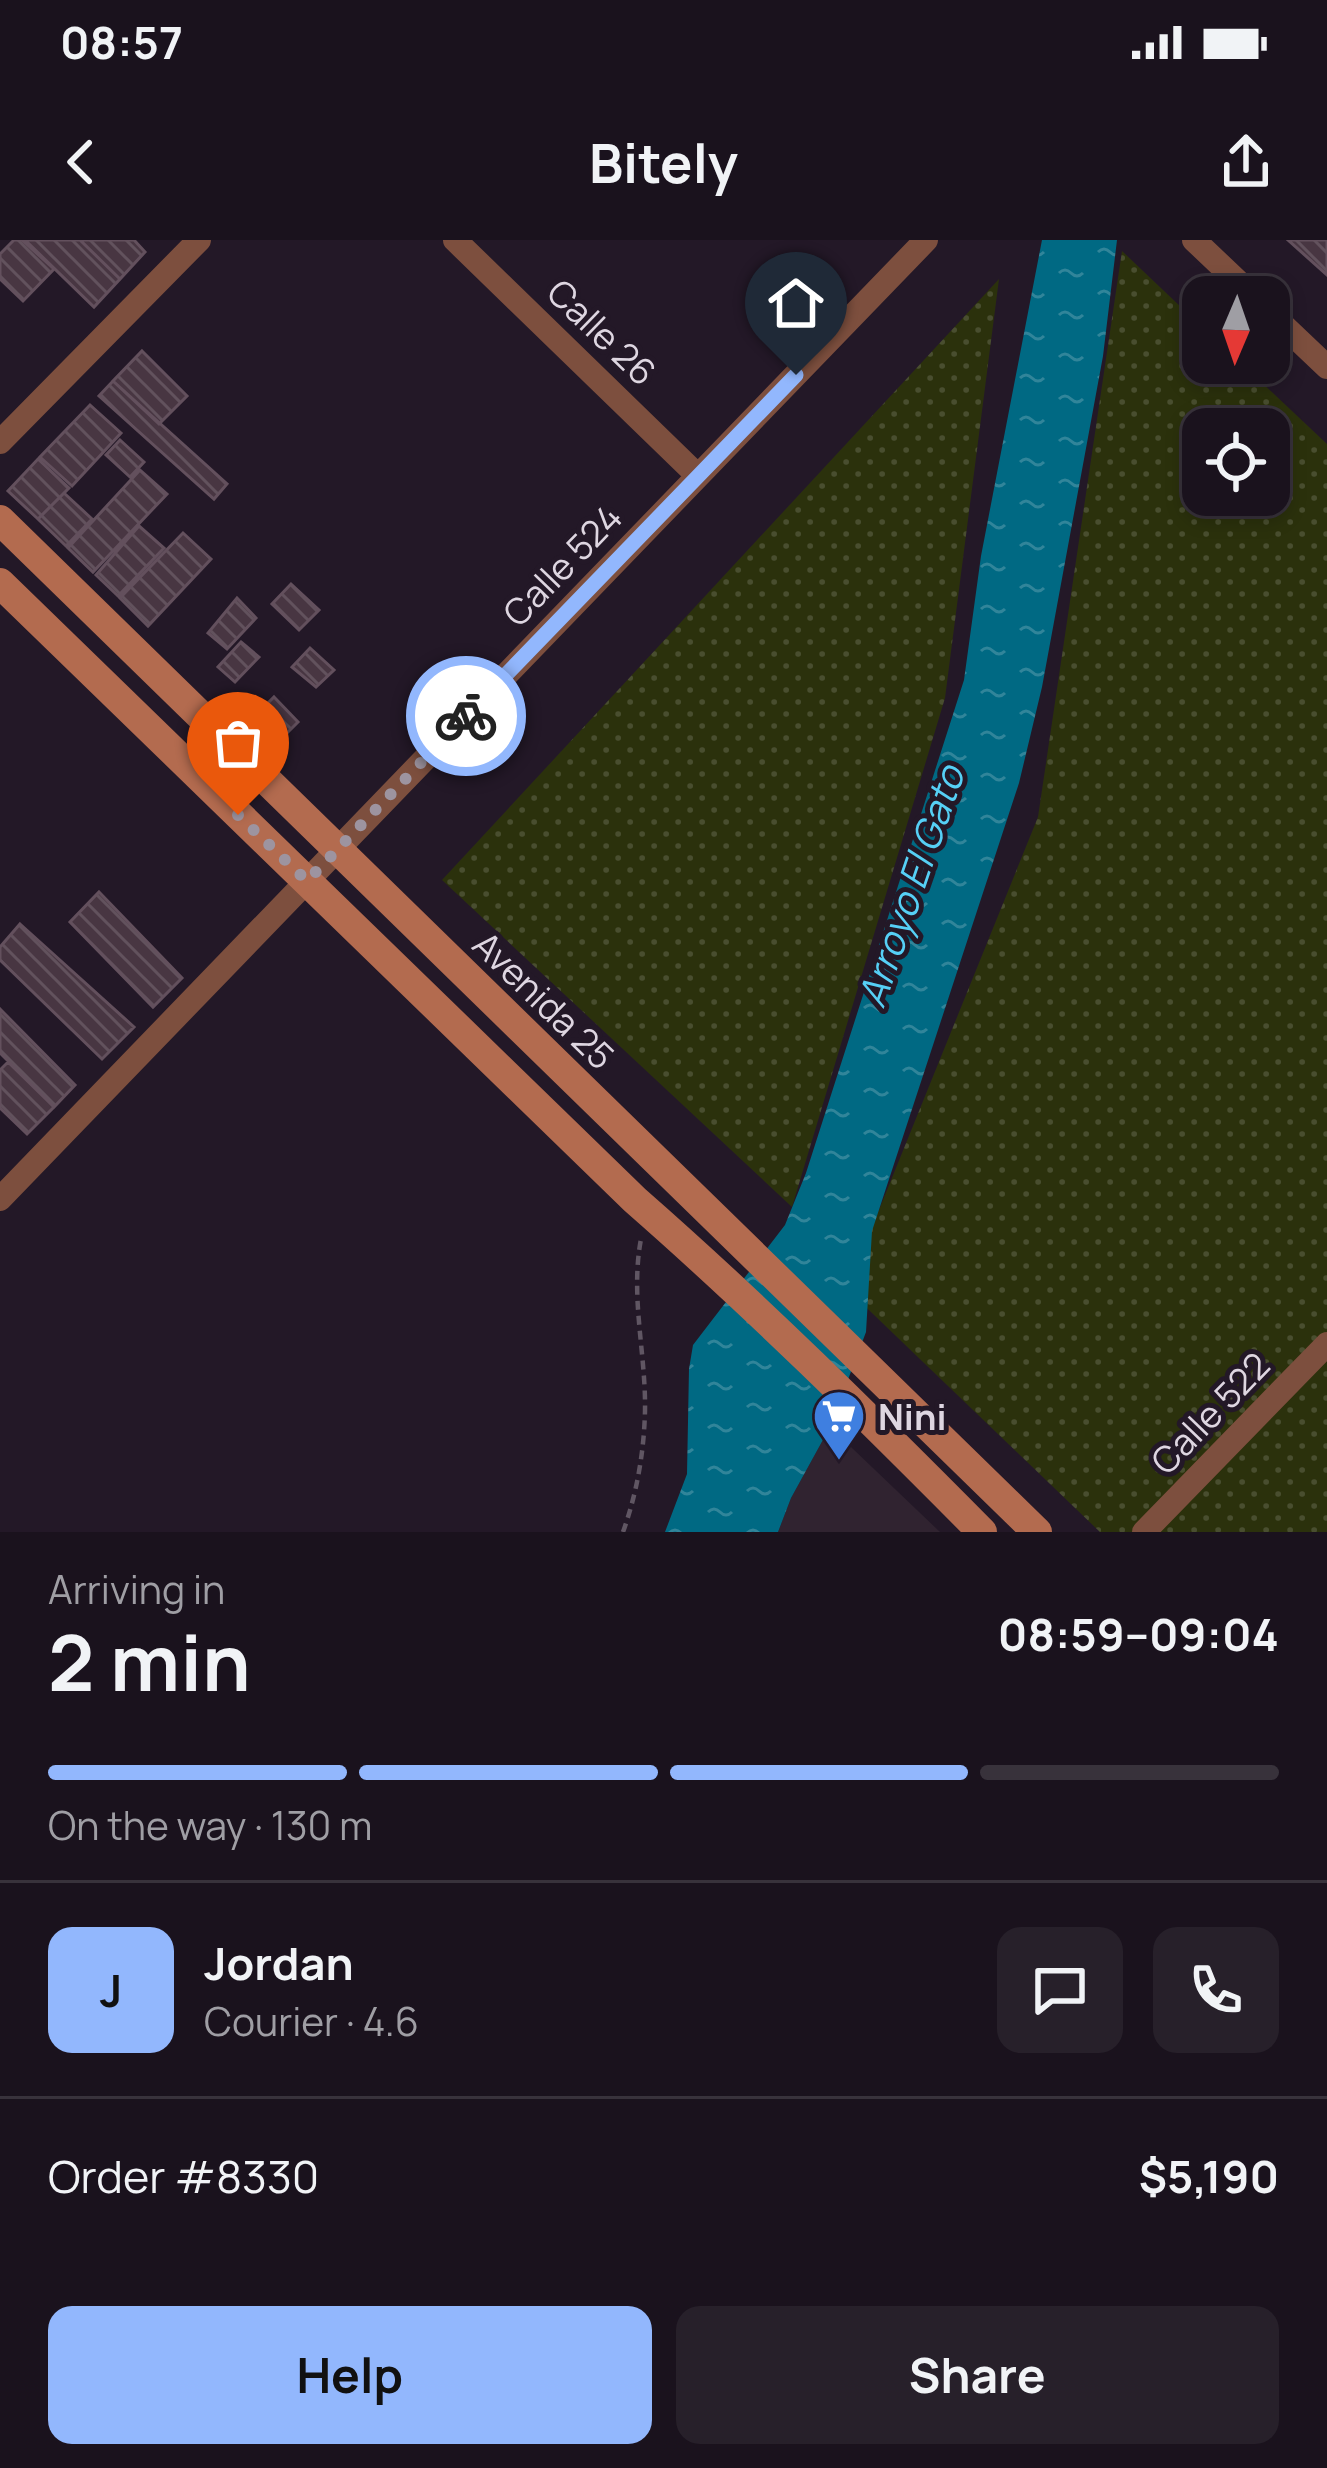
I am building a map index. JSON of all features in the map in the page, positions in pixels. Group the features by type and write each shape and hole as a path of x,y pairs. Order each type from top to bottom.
{"main road":[{"name":"Avenida 25","path":"0,520 1037,1532"},
{"path":"0,583 647,1210 857,1406 982,1532"}],"street":[{"path":"0,442 199,240"},
{"name":"Calle 26","path":"455,240 698,476"},
{"name":"Calle 524","path":"0,1199 926,240"},
{"path":"1194,240 1232,276"},
{"path":"1290,332 1327,367"},
{"name":"Calle 522","path":"1144,1532 1327,1343"}],"path":[{"path":"623,1532 636,1495 645,1409 635,1276 647,1210"}],"shaded area":[{"name":"Nini","path":"830,1427 940,1532 778,1532"}],"green space":[{"path":"1122,251 1182,308 1182,384 1263,384 1289,408 1182,408 1182,516 1290,516 1290,409 1327,444 1327,1532 1100,1532 847,1289 1038,817"},
{"path":"999,279 945,698 792,1207 442,880"}],"water":[{"name":"Arroyo El Gato","path":"1042,240 1117,240 1103,356 1042,687 1019,783 872,1231 866,1332 830,1427 778,1532 665,1532 687,1474 693,1345 785,1225 806,1173 964,680 981,556"}],"building":[{"path":"14,240 22,240 54,269 23,301 0,279 0,254"},
{"path":"25,240 80,240 120,279 94,307"},
{"path":"80,240 134,240 145,252 120,279"},
{"path":"1288,240 1327,240 1327,275"},
{"path":"142,351 187,396 159,424 113,381"},
{"path":"113,381 227,484 214,499 99,396"},
{"path":"90,405 121,433 72,486 40,457"},
{"path":"120,440 144,462 130,477 106,455"},
{"path":"38,459 69,488 38,519 8,491"},
{"path":"140,470 167,494 93,572 68,548"},
{"path":"64,493 92,519 66,546 38,519"},
{"path":"139,526 164,548 118,596 96,575"},
{"path":"183,533 211,559 148,626 120,598"},
{"path":"291,584 319,610 299,630 272,604"},
{"path":"237,598 256,618 227,649 208,633"},
{"path":"241,642 259,657 235,682 218,667"},
{"path":"310,648 334,670 316,687 292,667"},
{"path":"274,697 298,722 280,740 255,716"},
{"path":"99,892 182,978 153,1007 70,922"},
{"path":"20,924 134,1027 102,1059 0,960 0,947"},
{"path":"0,1009 75,1085 54,1107 0,1053"},
{"path":"8,1062 54,1107 27,1134 0,1108 0,1070"}],"way so far":[{"path":"238,815 307,881 466,716"}],"place":[{"name":"Nini","path":"839,1462"}],"route":[{"path":"466,716 796,375"}]}
